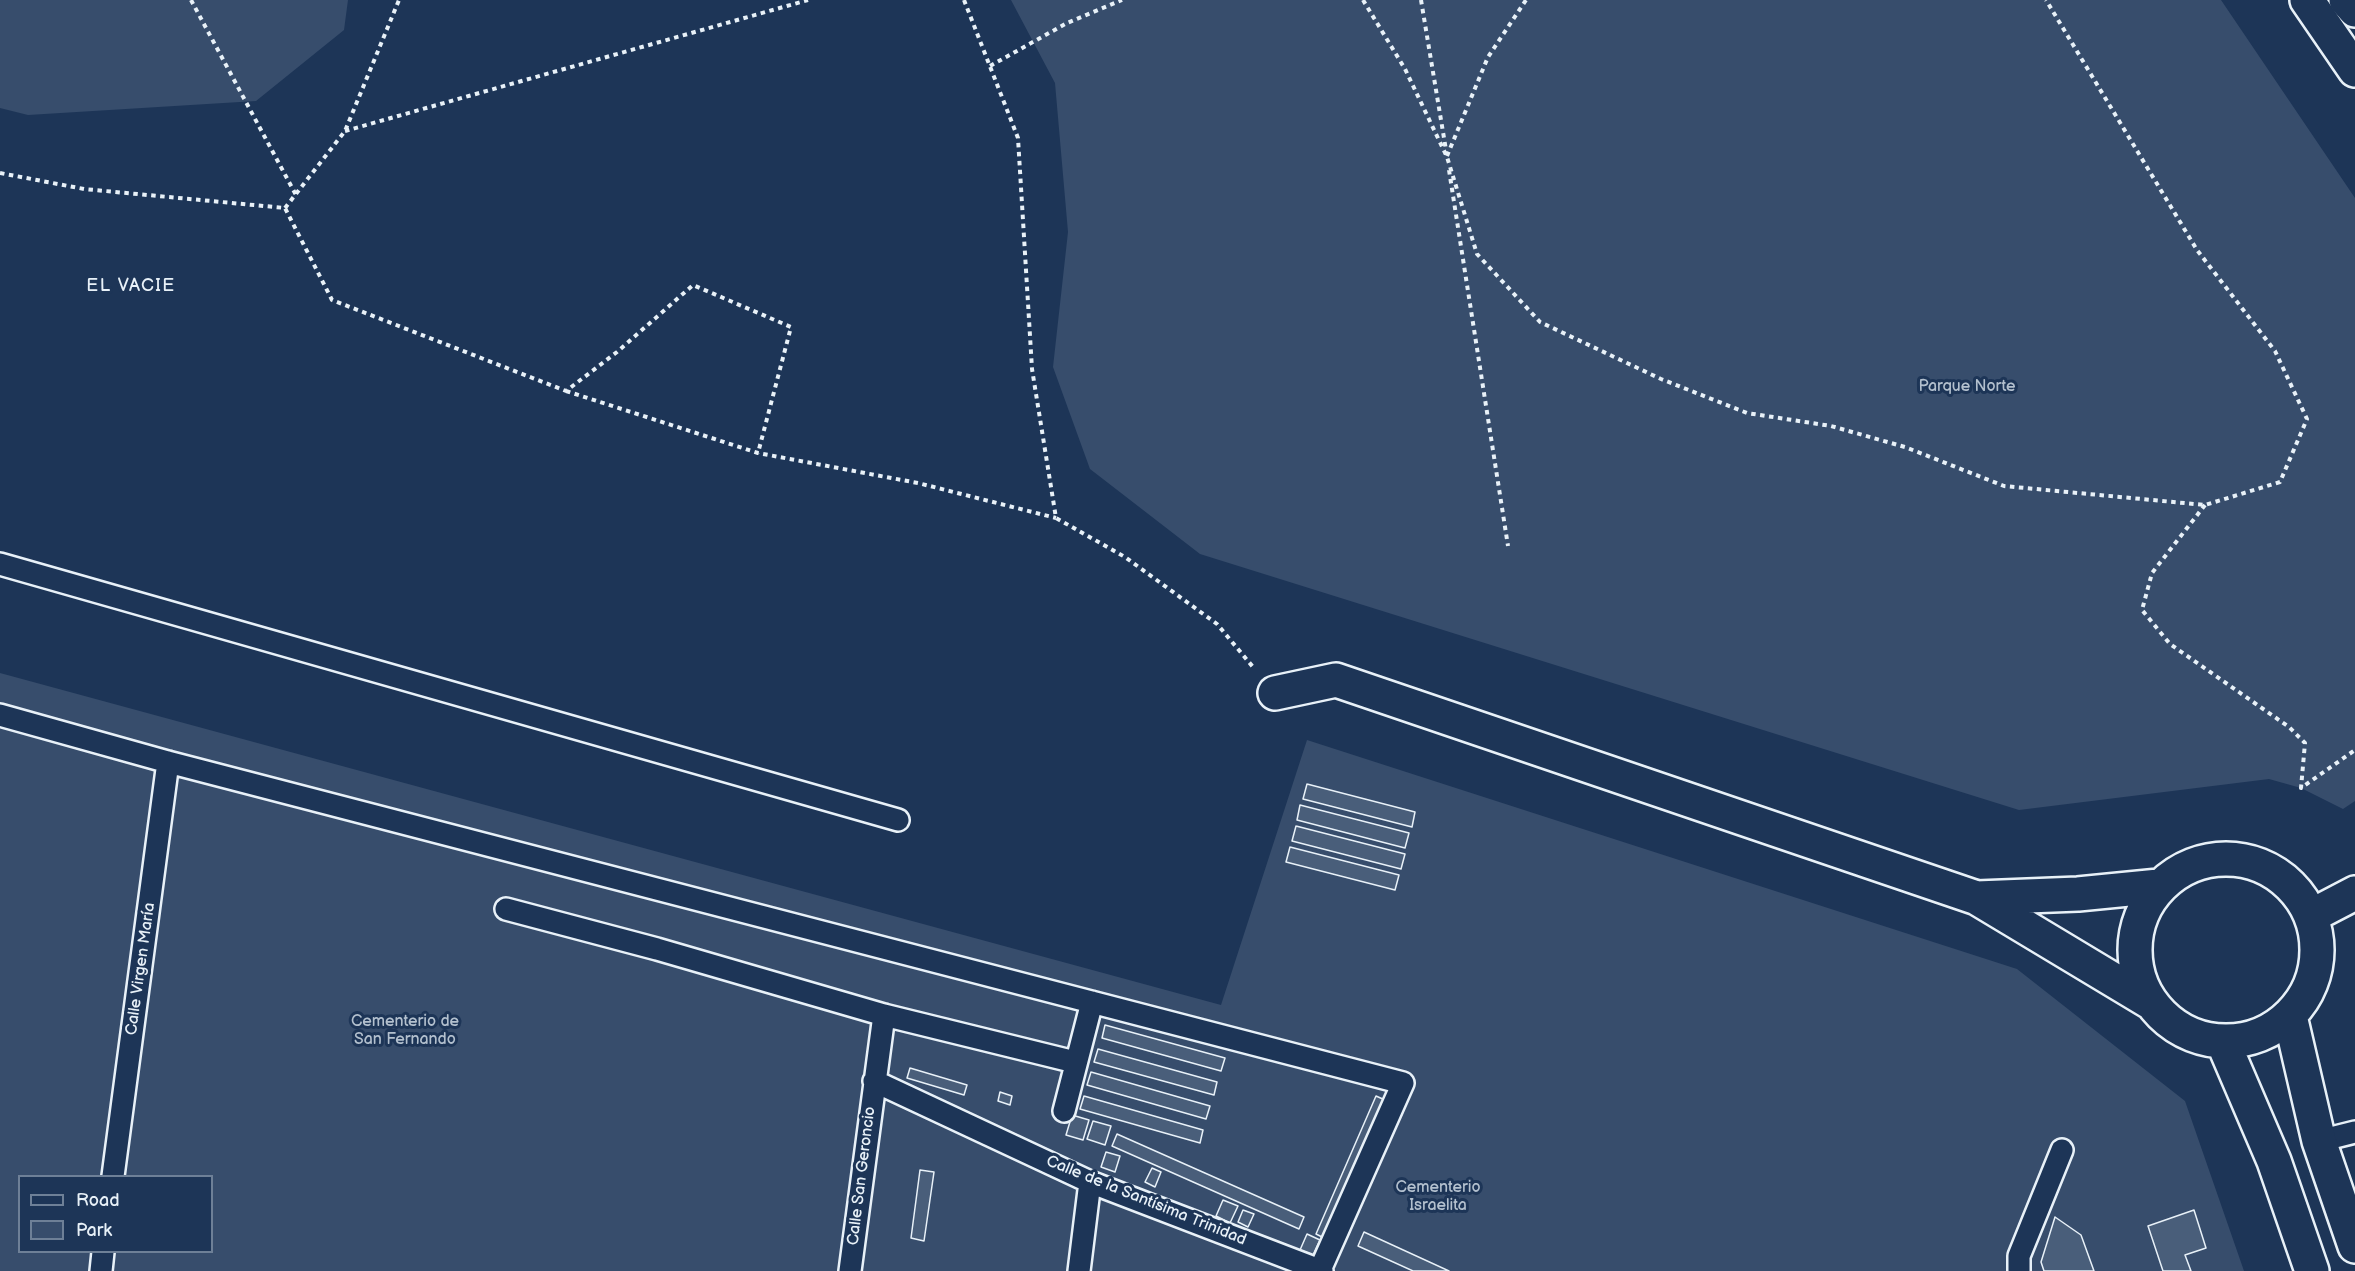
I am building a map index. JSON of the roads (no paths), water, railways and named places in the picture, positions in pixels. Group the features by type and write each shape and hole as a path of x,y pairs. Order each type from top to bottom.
{"street":[{"path":"2307,0 2355,70"},
{"path":"2346,0 2355,10"},
{"path":"1275,693 1336,680 1977,898 2150,1002 2169,1023 2195,1037 2223,1042 2247,1040 2270,1031 2290,1016 2306,995 2315,969 2317,943 2311,916 2295,890 2272,870 2243,860 2213,859 2184,868 2159,886 2142,912 2134,942 2137,974 2150,1002"},
{"path":"1977,898 2078,894 2159,886"},
{"path":"2311,916 2355,892"},
{"path":"2290,1016 2319,1141 2355,1246"},
{"path":"2223,1042 2274,1161 2312,1271"}],"lane":[{"path":"0,564 898,820"},
{"path":"0,715 168,762 1403,1083 1313,1269"},
{"name":"Calle Virgen María","path":"113,1175 168,762"},
{"path":"506,909 657,949 884,1015 1075,1062"},
{"path":"1064,1111 1092,1002"},
{"name":"Calle San Geroncio","path":"850,1271 884,1015"},
{"name":"Calle de la Santísima Trinidad","path":"874,1081 1090,1182 1313,1269"},
{"path":"2319,1141 2355,1132"},
{"path":"2019,1271 2019,1256 2062,1150"},
{"path":"1079,1271 1090,1182"},
{"path":"101,1271 103,1253"}],"district":[{"name":"EL VACIE","path":"131,286"}],"park label":[{"name":"Parque Norte","path":"1967,387"},
{"name":"Cementerio de San Fernando","path":"405,1031"},
{"name":"Cementerio Israelita","path":"1438,1197"}]}
